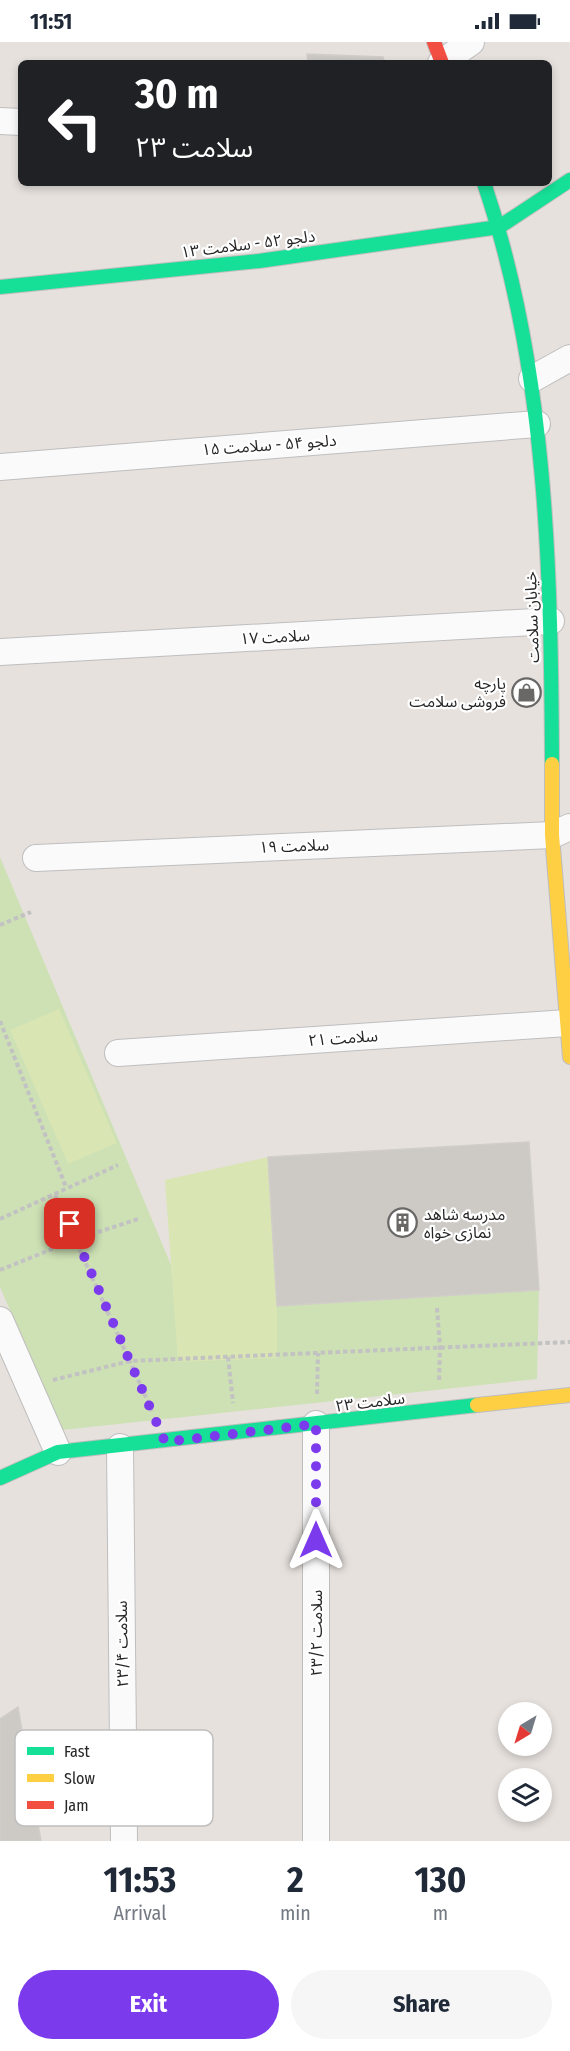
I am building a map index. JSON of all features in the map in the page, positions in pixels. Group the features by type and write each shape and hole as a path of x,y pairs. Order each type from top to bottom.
{"street":[{"path":"434,42 440,60"},
{"path":"445,60 471,42"},
{"path":"0,121 18,122"},
{"path":"499,227 570,180"},
{"name":"خیابان سلامت","path":"485,186 499,227 532,379 537,424 551,621 570,1057"},
{"name":"دلجو ۵۲ - سلامت ۱۳","path":"0,287 259,261 499,227"},
{"path":"532,379 570,358"},
{"name":"دلجو ۵۴ - سلامت ۱۵","path":"0,467 537,424"},
{"name":"سلامت ۱۷","path":"0,652 551,621"},
{"name":"سلامت ۱۹","path":"36,858 561,831"},
{"name":"سلامت ۲۱","path":"118,1053 567,1023"},
{"path":"0,1320 58,1452"},
{"name":"سلامت ۲۳","path":"0,1478 58,1452 237,1434 570,1395"},
{"name":"سلامت ۲۳/۲","path":"316,1424 316,1841"},
{"name":"سلامت ۲۳/۴","path":"120,1447 123,1730"},
{"name":"سلامت ۲۳/۴","path":"124,1826 124,1841"}],"path":[{"path":"0,925 31,912"},
{"path":"0,1021 66,1187"},
{"path":"0,1219 118,1165"},
{"path":"56,1195 165,1442"},
{"path":"0,1270 77,1239 138,1219"},
{"path":"437,1308 440,1347 439,1410"},
{"path":"29,1387 130,1361 570,1342"},
{"path":"316,1424 318,1353"},
{"path":"228,1357 237,1434"}],"green space":[{"path":"0,857 171,1265 179,1362 277,1306 539,1290 537,1379 62,1430 0,1287"},
{"path":"59,1009 117,1143 68,1164 10,1030"},
{"path":"268,1157 277,1306 277,1358 178,1362 165,1180"}],"building":[{"path":"307,54 383,57 384,60 308,60"},
{"name":"مدرسه شاهد نمازی خواه","path":"529,1142 539,1290 277,1306 268,1157"},
{"path":"18,1707 22,1730 15,1730 15,1826 38,1826 41,1841 0,1841 0,1719"}],"traffic: fast":[{"path":"0,287 259,261 499,227 570,180"},
{"path":"485,186 505,253 521,325 533,397 547,544 552,764"},
{"path":"0,1478 58,1452 477,1405"}],"traffic: slow":[{"path":"552,764 552,835 570,1057"},
{"path":"477,1405 570,1395"}],"traffic: jam":[{"path":"434,42 441,60"}],"place":[{"name":"پارچه فروشی سلامت","path":"527,692"},
{"name":"مدرسه شاهد نمازی خواه","path":"403,1223"}],"route":[{"path":"70,1224 165,1442 316,1424 316,1540"}]}
